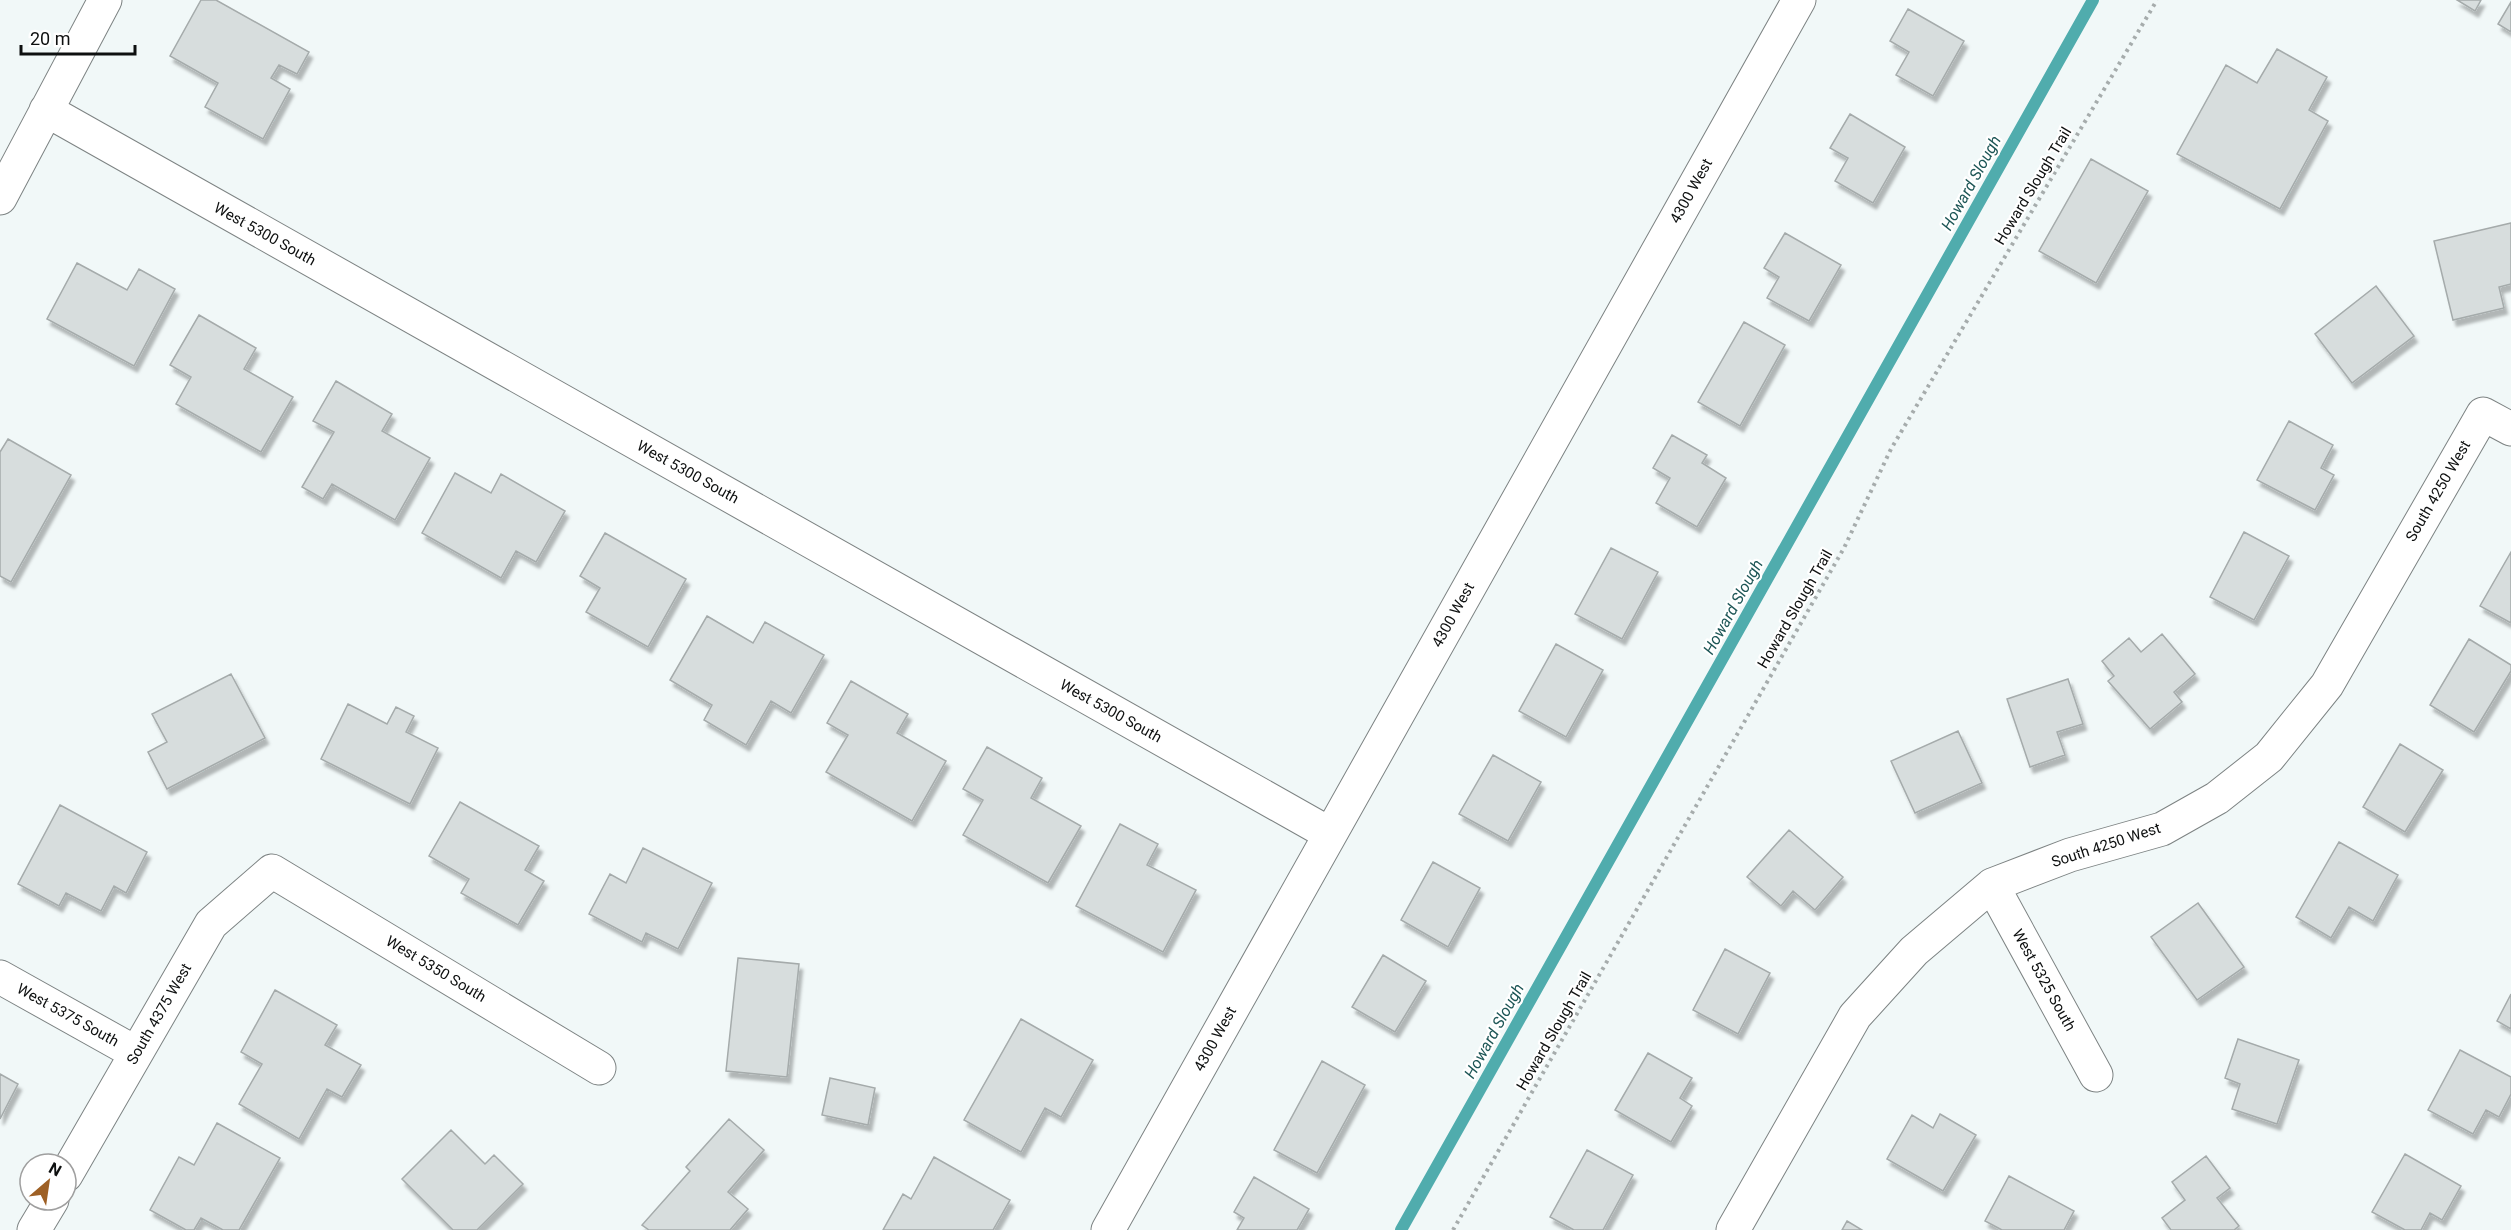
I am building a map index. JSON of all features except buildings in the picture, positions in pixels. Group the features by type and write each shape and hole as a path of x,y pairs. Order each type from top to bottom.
{"street":[{"path":"0,198 105,0"},
{"name":"4300 West","path":"1108,1230 1799,0"},
{"name":"West 5300 South","path":"46,110 1330,834"},
{"name":"South 4250 West","path":"1733,1230 1855,1016 1914,951 1992,885 2070,855 2162,829 2217,798 2269,757 2327,685 2483,414 2511,429"},
{"name":"South 4375 West","path":"78,1154 211,924 272,871"},
{"name":"West 5350 South","path":"272,871 599,1068"},
{"name":"West 5325 South","path":"1992,885 2096,1075"},
{"name":"West 5375 South","path":"0,976 136,1053"},
{"path":"34,1230 45,1212"}],"path":[{"name":"Howard Slough Trail","path":"1453,1230 1844,548 1891,449 2157,0"}],"waterway":[{"name":"Howard Slough","path":"1401,1230 2093,0"}]}
